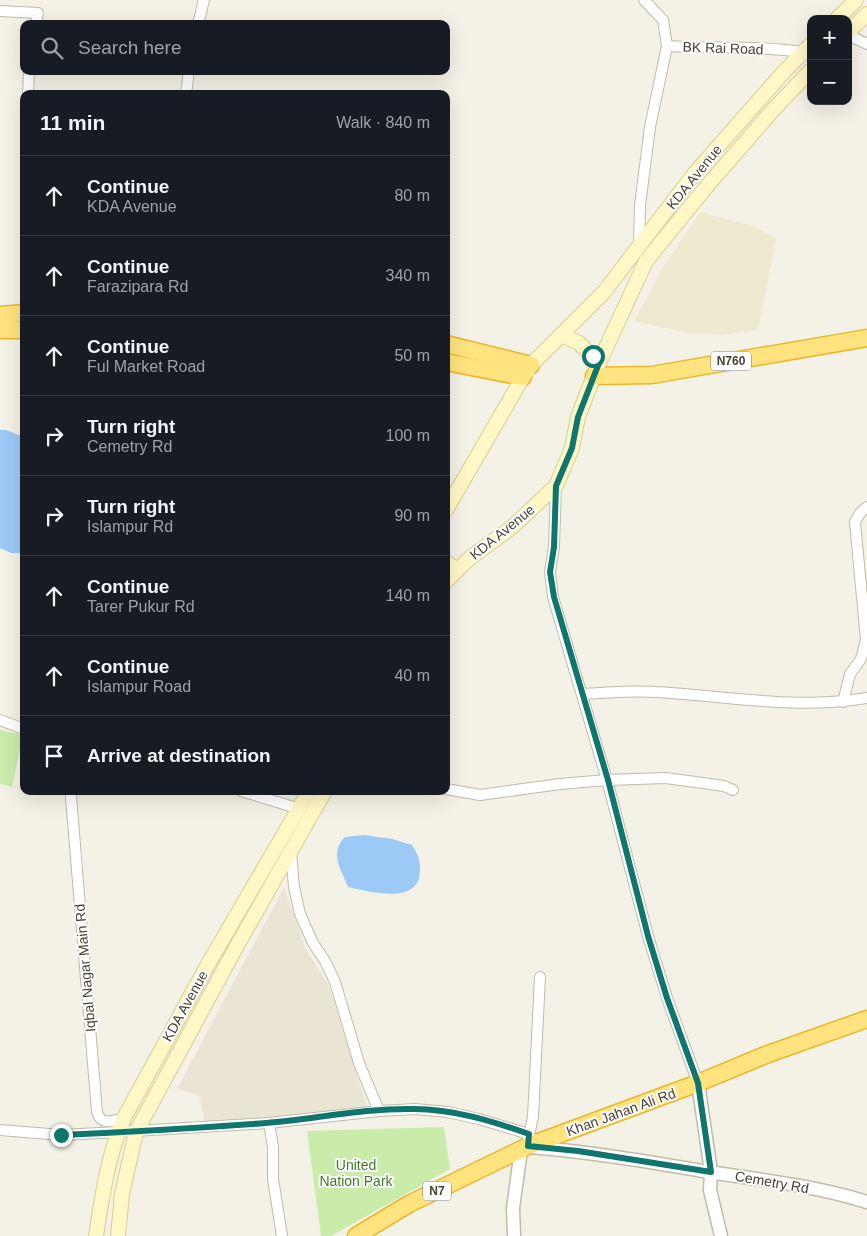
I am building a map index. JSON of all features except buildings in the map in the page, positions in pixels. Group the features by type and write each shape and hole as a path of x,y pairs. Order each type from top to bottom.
{"highway":[{"path":"0,315 20,313"},
{"path":"0,330 20,330"},
{"name":"N760","path":"596,369 652,375 867,338"},
{"path":"450,345 527,371"},
{"path":"450,362 527,371"},
{"name":"Khan Jahan Ali Rd","path":"356,1236 409,1204 526,1143 698,1083 768,1054 867,1019"}],"main road":[{"path":"841,15 856,0"},
{"path":"852,28 867,14"},
{"name":"KDA Avenue","path":"527,371 604,292 694,174 807,48"},
{"name":"KDA Avenue","path":"452,566 471,558 511,528 556,486 572,448 578,417 596,369 646,261 713,179 807,74"},
{"path":"561,335 579,343 596,369"},
{"path":"450,503 527,371"},
{"name":"KDA Avenue","path":"96,1236 103,1194 118,1132 124,1118 207,966 307,795"},
{"name":"KDA Avenue","path":"118,1236 122,1194 136,1132 239,942 324,795"}],"street":[{"path":"199,20 204,0"},
{"name":"BK Rai Road","path":"644,0 663,20 667,46 703,49 807,48"},
{"path":"0,11 38,13 37,20"},
{"path":"852,37 867,44"},
{"path":"639,246 640,205 650,127 667,46"},
{"path":"28,90 29,75"},
{"path":"187,90 188,75"},
{"path":"556,486 554,547 550,572 554,597 608,780 648,936 667,998 698,1083 711,1172 710,1190 721,1236"},
{"path":"843,702 850,674 861,659 866,640 865,608 855,522 860,513 867,507"},
{"path":"583,694 654,691 785,704 843,702 867,698"},
{"path":"0,720 20,728"},
{"path":"450,790 480,795 560,784 666,778 724,786 733,790"},
{"name":"Iqbal Nagar Main Rd","path":"71,795 97,1112 99,1118 103,1121 112,1122 124,1118"},
{"path":"253,795 300,810"},
{"path":"291,853 294,887 300,914 313,943 325,961 335,982 359,1063 379,1111"},
{"path":"514,1236 513,1208 533,1117 540,977"},
{"path":"0,1130 61,1135 136,1132 269,1123 415,1109 448,1112 505,1126 526,1143"},
{"path":"269,1123 273,1147 273,1179 282,1236"},
{"name":"Cemetry Rd","path":"526,1143 841,1194 867,1202"}],"shaded area":[{"path":"700,212 756,227 776,238 758,330 722,335 688,333 634,321 662,269"},
{"path":"284,887 306,950 329,986 368,1110 206,1127 199,1095 177,1089"}],"green space":[{"path":"0,730 20,734 20,749 12,787 0,784"},
{"name":"United Nation Park","path":"444,1127 450,1169 331,1236 321,1236 307,1131"}],"water":[{"path":"0,430 6,430 20,435 20,553 11,553 0,548"},
{"path":"364,835 392,839 412,845 420,864 419,878 415,886 408,891 388,894 348,887 338,861 338,849 345,837"}],"route":[{"path":"61,1135 269,1123 415,1109 448,1112 505,1126 529,1134 528,1146 578,1151 711,1172 698,1083 667,998 648,936 608,780 554,597 550,572 554,547 556,486 572,448 578,417 599,363 593,356"}]}
